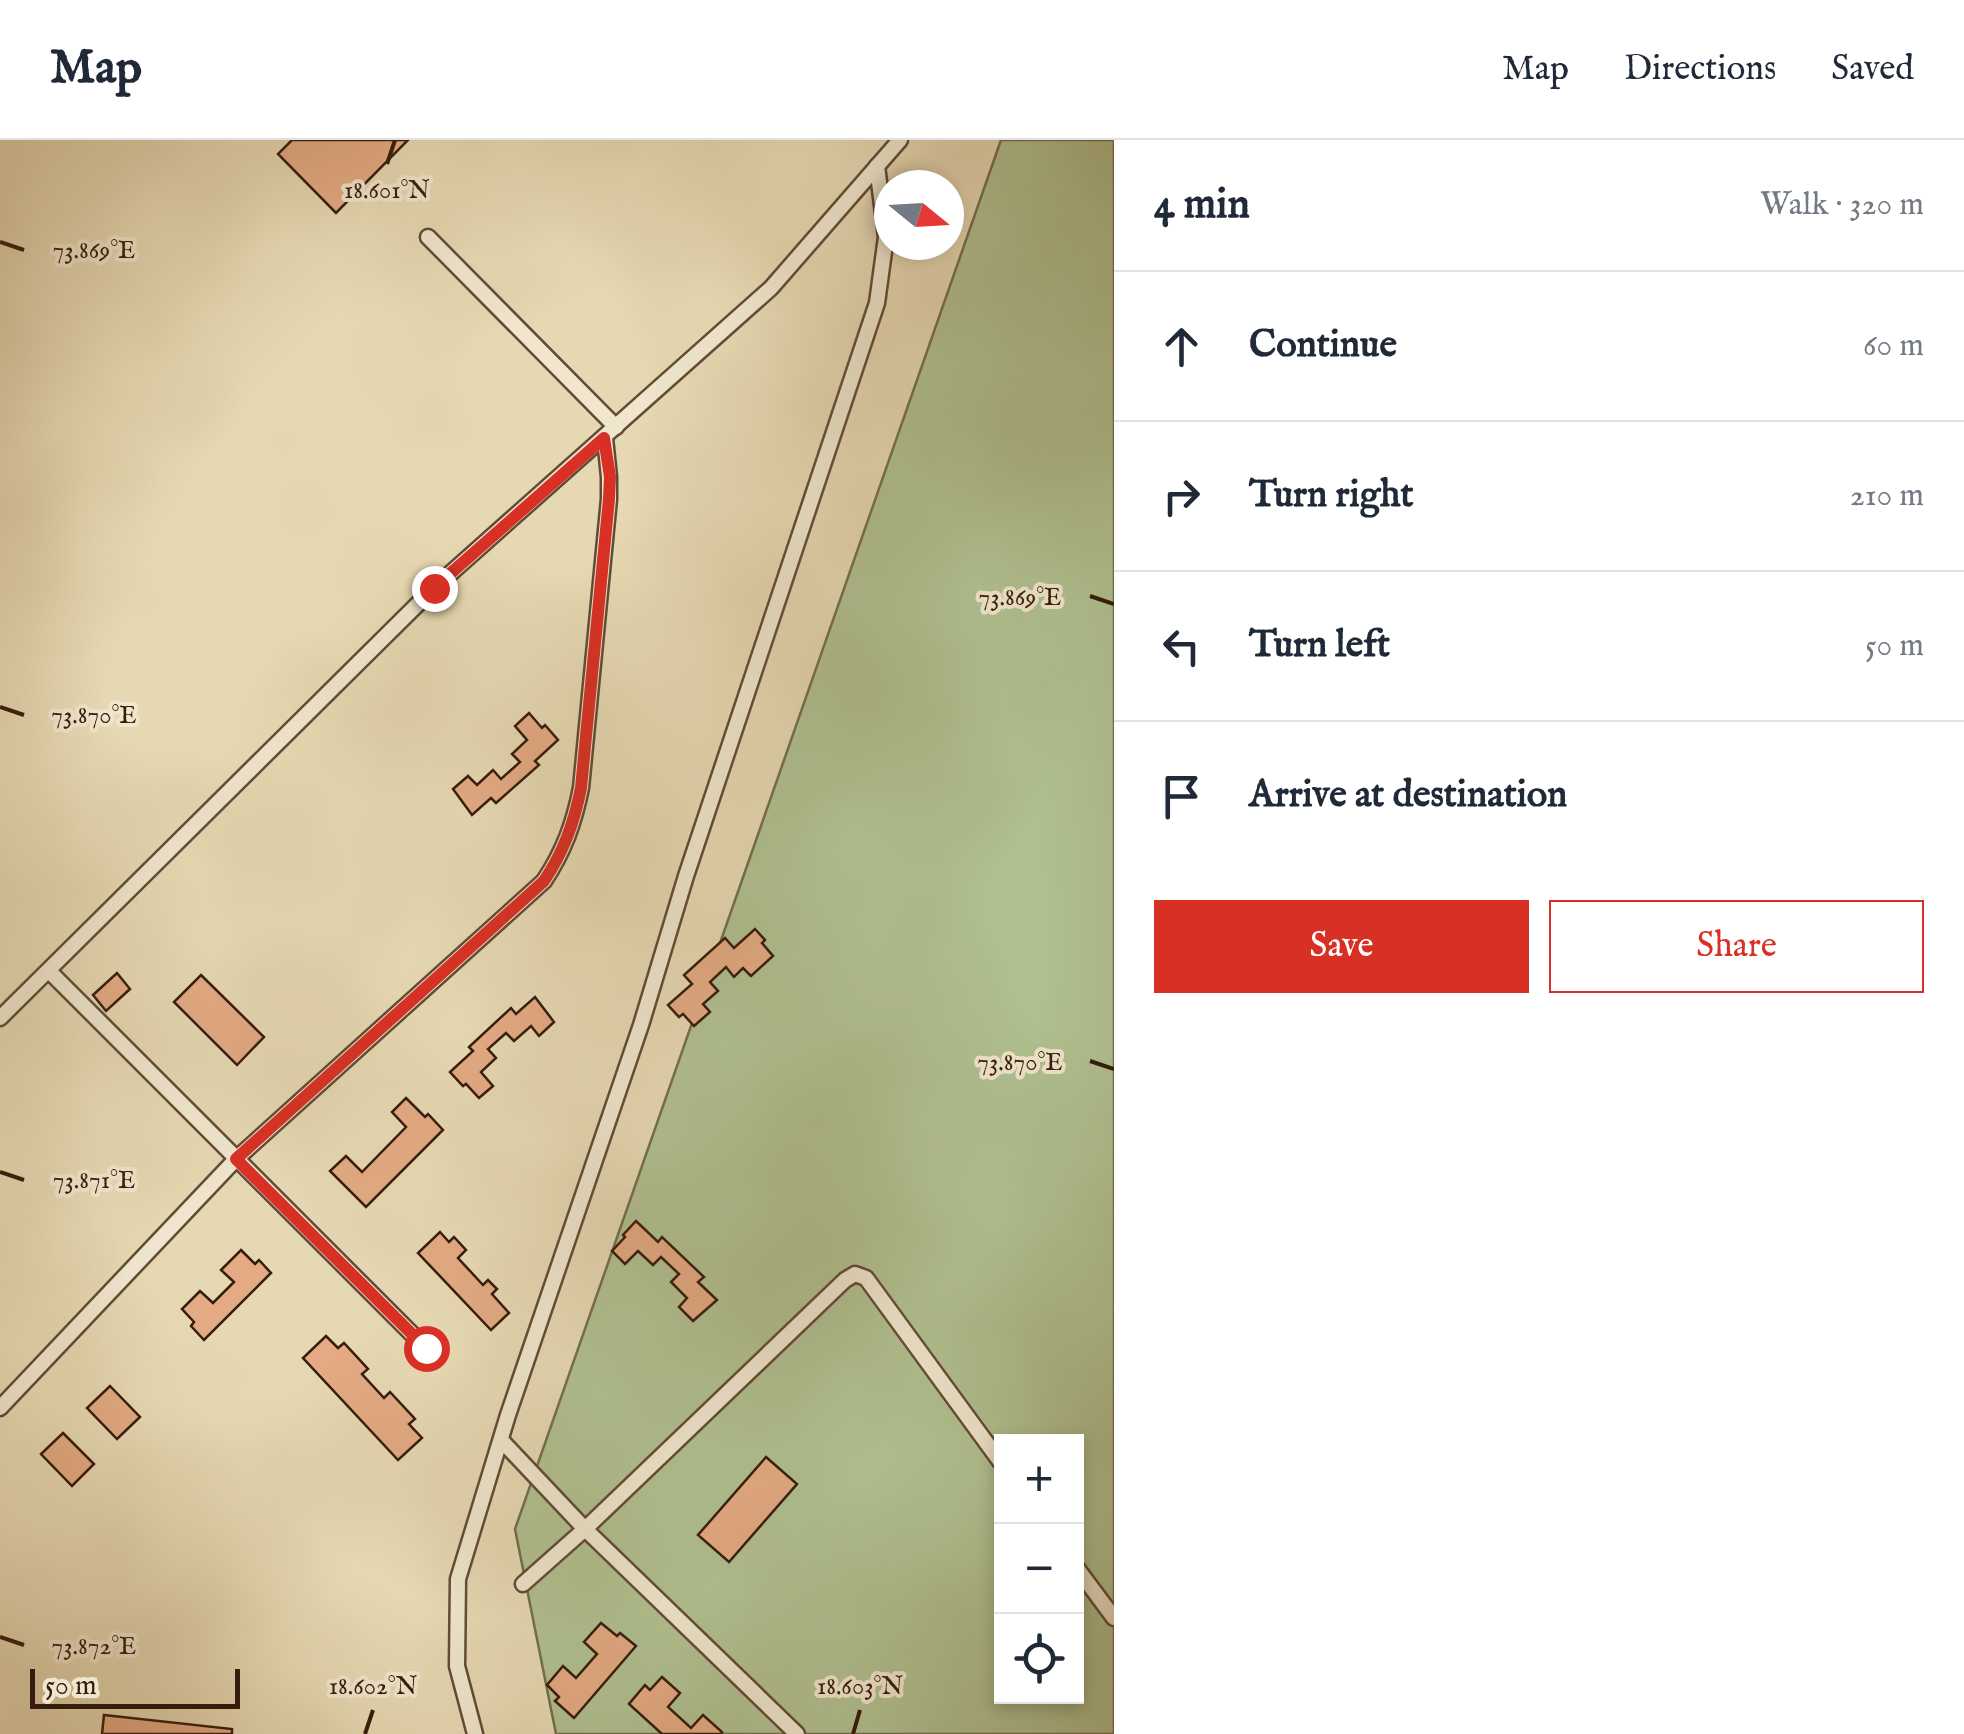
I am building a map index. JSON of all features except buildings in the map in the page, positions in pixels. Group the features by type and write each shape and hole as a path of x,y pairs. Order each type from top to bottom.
{"lane":[{"path":"0,1018 434,588 771,288 900,140"},
{"path":"476,1734 457,1666 458,1579 877,303 886,236 878,166"},
{"path":"0,1408 236,1159 544,881 574,823 581,788 609,499 610,433 428,237"},
{"path":"49,971 426,1348"},
{"path":"523,1584 855,1274 866,1278 994,1453"},
{"path":"501,1440 585,1530 797,1734"},
{"path":"1084,1578 1114,1618"}],"green space":[{"path":"1001,140 1114,140 1114,1734 556,1734 515,1529 959,260 964,260 964,246"}],"route":[{"path":"426,1348 236,1159 544,881 560,856 574,823 581,788 609,499 604,438 434,588"}]}
